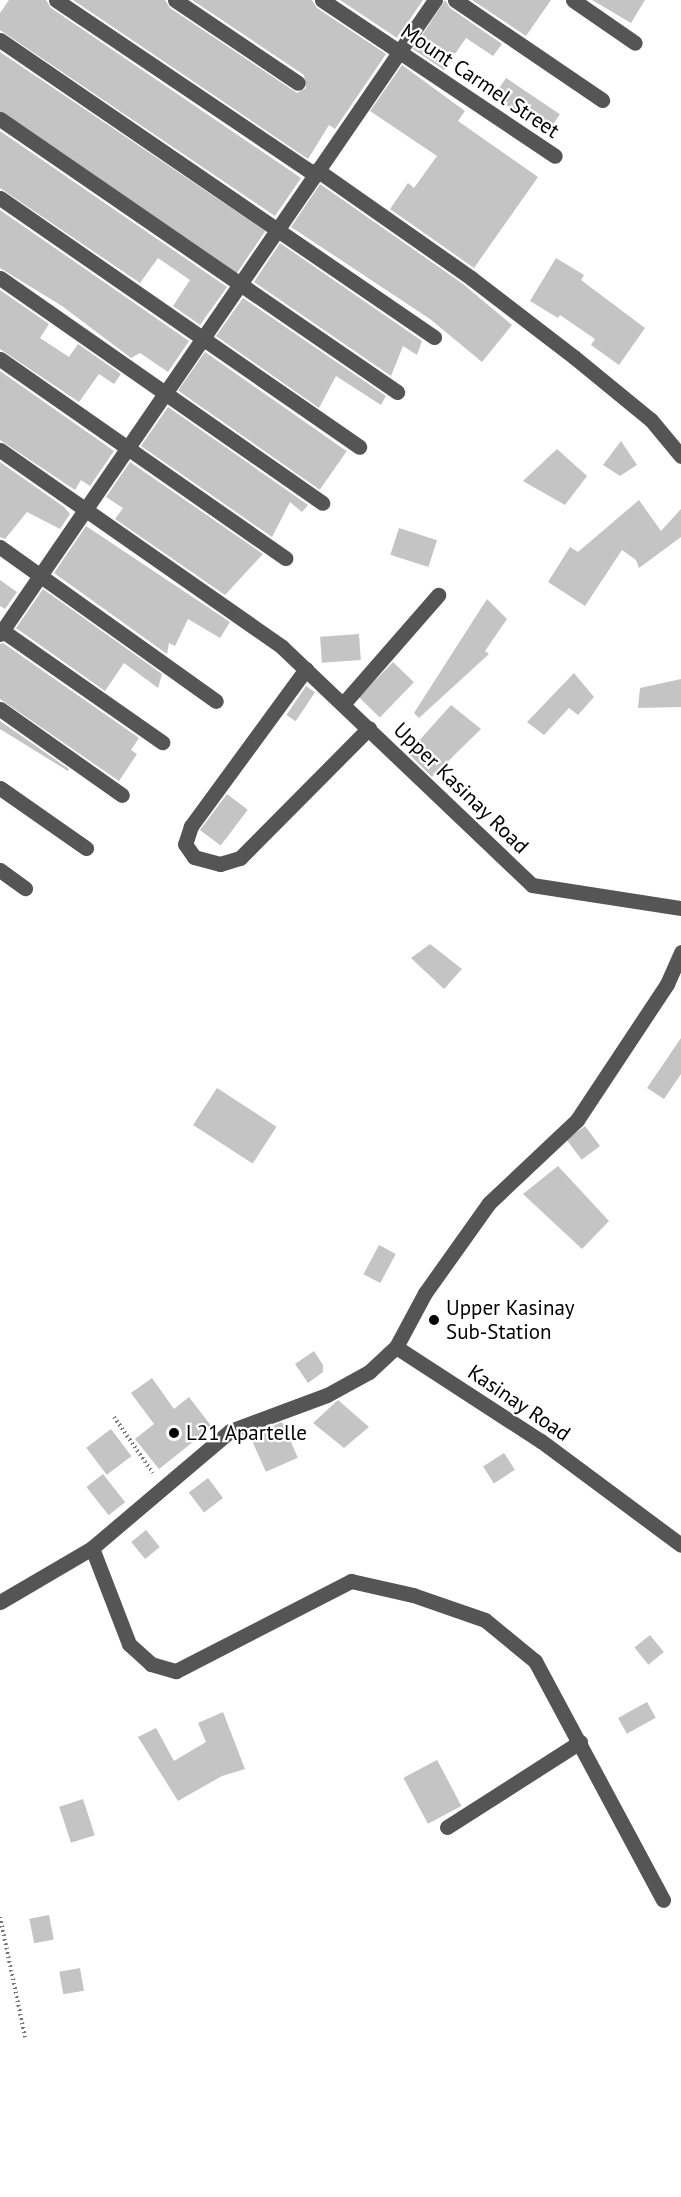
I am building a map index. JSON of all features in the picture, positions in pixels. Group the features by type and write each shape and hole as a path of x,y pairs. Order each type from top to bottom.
{"street":[{"path":"56,0 316,172 471,278 651,420 681,456"},
{"path":"175,0 298,83"},
{"name":"Mount Carmel Street","path":"322,0 555,156"},
{"path":"162,742 1,631 435,0"},
{"path":"455,0 602,100"},
{"path":"573,0 635,43"},
{"path":"0,40 434,337"},
{"path":"0,119 397,392"},
{"path":"0,198 359,447"},
{"path":"0,278 322,502"},
{"path":"0,358 285,558"},
{"name":"Upper Kasinay Road","path":"0,450 248,623 306,669 532,885 681,908"},
{"path":"0,547 216,701"},
{"path":"343,704 438,595"},
{"path":"306,669 191,826 185,844 194,857 220,864 240,858 369,728"},
{"path":"0,709 122,795"},
{"path":"0,788 86,848"},
{"path":"0,870 25,888"},
{"path":"0,1602 92,1548 162,1486 230,1431 327,1395 369,1372 396,1347 425,1293 489,1203 578,1120 667,984 681,952"},
{"name":"Kasinay Road","path":"396,1347 541,1441 681,1545"},
{"path":"92,1548 129,1644 151,1664 176,1671 351,1581 413,1595 485,1620 535,1661 663,1899"},
{"path":"447,1827 579,1742"}],"path":[{"path":"114,1418 162,1486"},
{"path":"0,1917 25,2037"}],"building":[{"path":"9,0 46,0 51,8 301,178 275,216 0,30 0,13"},
{"path":"73,0 165,0 170,8 297,93 306,88 304,75 192,0 312,0 317,8 386,54 335,129 329,125 308,159"},
{"path":"340,0 423,0 397,38"},
{"path":"445,0 450,8 502,44 493,56 466,38 444,70 413,49"},
{"path":"472,0 551,0 526,36"},
{"path":"592,0 645,0 631,23"},
{"path":"0,52 265,231 233,278 0,121"},
{"path":"402,65 465,111 458,121 538,177 474,268 390,209 408,183 414,188 437,156 370,111"},
{"path":"506,78 560,114 548,133 494,96"},
{"path":"0,131 227,287 200,325 173,306 190,280 158,258 140,283 0,188"},
{"path":"320,184 463,284 512,325 482,362 430,319 291,227"},
{"path":"0,210 189,341 168,372 140,353 131,358 62,306 0,268"},
{"path":"280,243 422,341 417,355 403,346 391,376 254,282"},
{"path":"556,258 584,275 581,280 645,328 619,365 591,345 595,339 560,315 558,318 530,301"},
{"path":"0,290 49,324 40,338 69,357 78,344 121,374 114,384 99,374 79,402 0,349"},
{"path":"243,298 386,396 381,405 336,376 319,408 216,336"},
{"path":"205,352 347,451 320,490 178,391"},
{"path":"0,371 114,451 90,486 81,480 75,490 0,440"},
{"path":"168,407 308,505 302,512 290,502 272,537 141,446"},
{"path":"621,441 637,465 620,476 603,465"},
{"path":"557,449 587,476 565,505 523,481"},
{"path":"0,462 64,507 70,514 60,529 27,512 5,539 0,537"},
{"path":"130,462 263,554 225,595 115,519 123,508 106,497"},
{"path":"639,500 661,531 681,509 681,537 639,568 636,560 622,550 585,606 548,582 570,547 578,552"},
{"path":"86,526 230,622 220,638 188,619 175,646 169,643 167,654 54,573"},
{"path":"399,528 437,540 428,567 390,555"},
{"path":"0,580 17,592 5,609 0,606"},
{"path":"43,589 162,674 158,688 124,663 105,691 16,628"},
{"path":"487,599 507,619 485,651 489,654 419,718 414,713"},
{"path":"359,634 361,660 322,663 320,637"},
{"path":"3,643 139,738 131,750 137,754 119,781 0,699 0,644"},
{"path":"393,662 414,682 380,717 359,697"},
{"path":"574,673 594,697 578,715 569,708 544,735 527,722"},
{"path":"681,679 681,707 638,708 640,688"},
{"path":"306,686 315,692 296,721 286,715"},
{"path":"451,705 481,729 432,777 408,753"},
{"path":"0,721 69,769 68,771 0,729"},
{"path":"227,794 248,810 221,846 200,830"},
{"path":"430,944 462,969 444,989 411,958"},
{"path":"681,1038 681,1074 664,1099 647,1088"},
{"path":"217,1088 277,1127 253,1164 193,1125"},
{"path":"585,1126 600,1146 582,1160 567,1140"},
{"path":"558,1166 609,1221 582,1249 523,1194"},
{"path":"379,1245 396,1254 380,1283 364,1274"},
{"path":"314,1351 323,1365 323,1372 308,1383 295,1364"},
{"name":"L21 Apartelle","path":"152,1378 174,1409 189,1397 212,1427 159,1469 135,1439 154,1424 131,1393"},
{"path":"338,1400 369,1427 344,1448 313,1423"},
{"path":"282,1422 298,1458 266,1472 250,1436"},
{"path":"111,1429 131,1456 107,1475 86,1448"},
{"path":"504,1453 515,1470 494,1483 483,1467"},
{"path":"103,1474 125,1502 109,1515 86,1487"},
{"path":"208,1478 223,1498 204,1512 189,1492"},
{"path":"146,1530 160,1547 145,1559 131,1542"},
{"path":"650,1635 664,1652 648,1665 634,1648"},
{"path":"647,1702 656,1718 627,1734 618,1718"},
{"path":"223,1712 245,1769 222,1776 178,1801 138,1737 156,1728 174,1761 206,1742 198,1723"},
{"path":"437,1760 461,1806 428,1824 403,1778"},
{"path":"83,1799 95,1835 71,1843 59,1807"},
{"path":"49,1915 54,1940 34,1943 29,1919"},
{"path":"80,1968 84,1991 63,1994 59,1972"}],"place":[{"name":"Upper Kasinay Sub-Station","path":"434,1320"},
{"name":"L21 Apartelle","path":"174,1433"}]}
